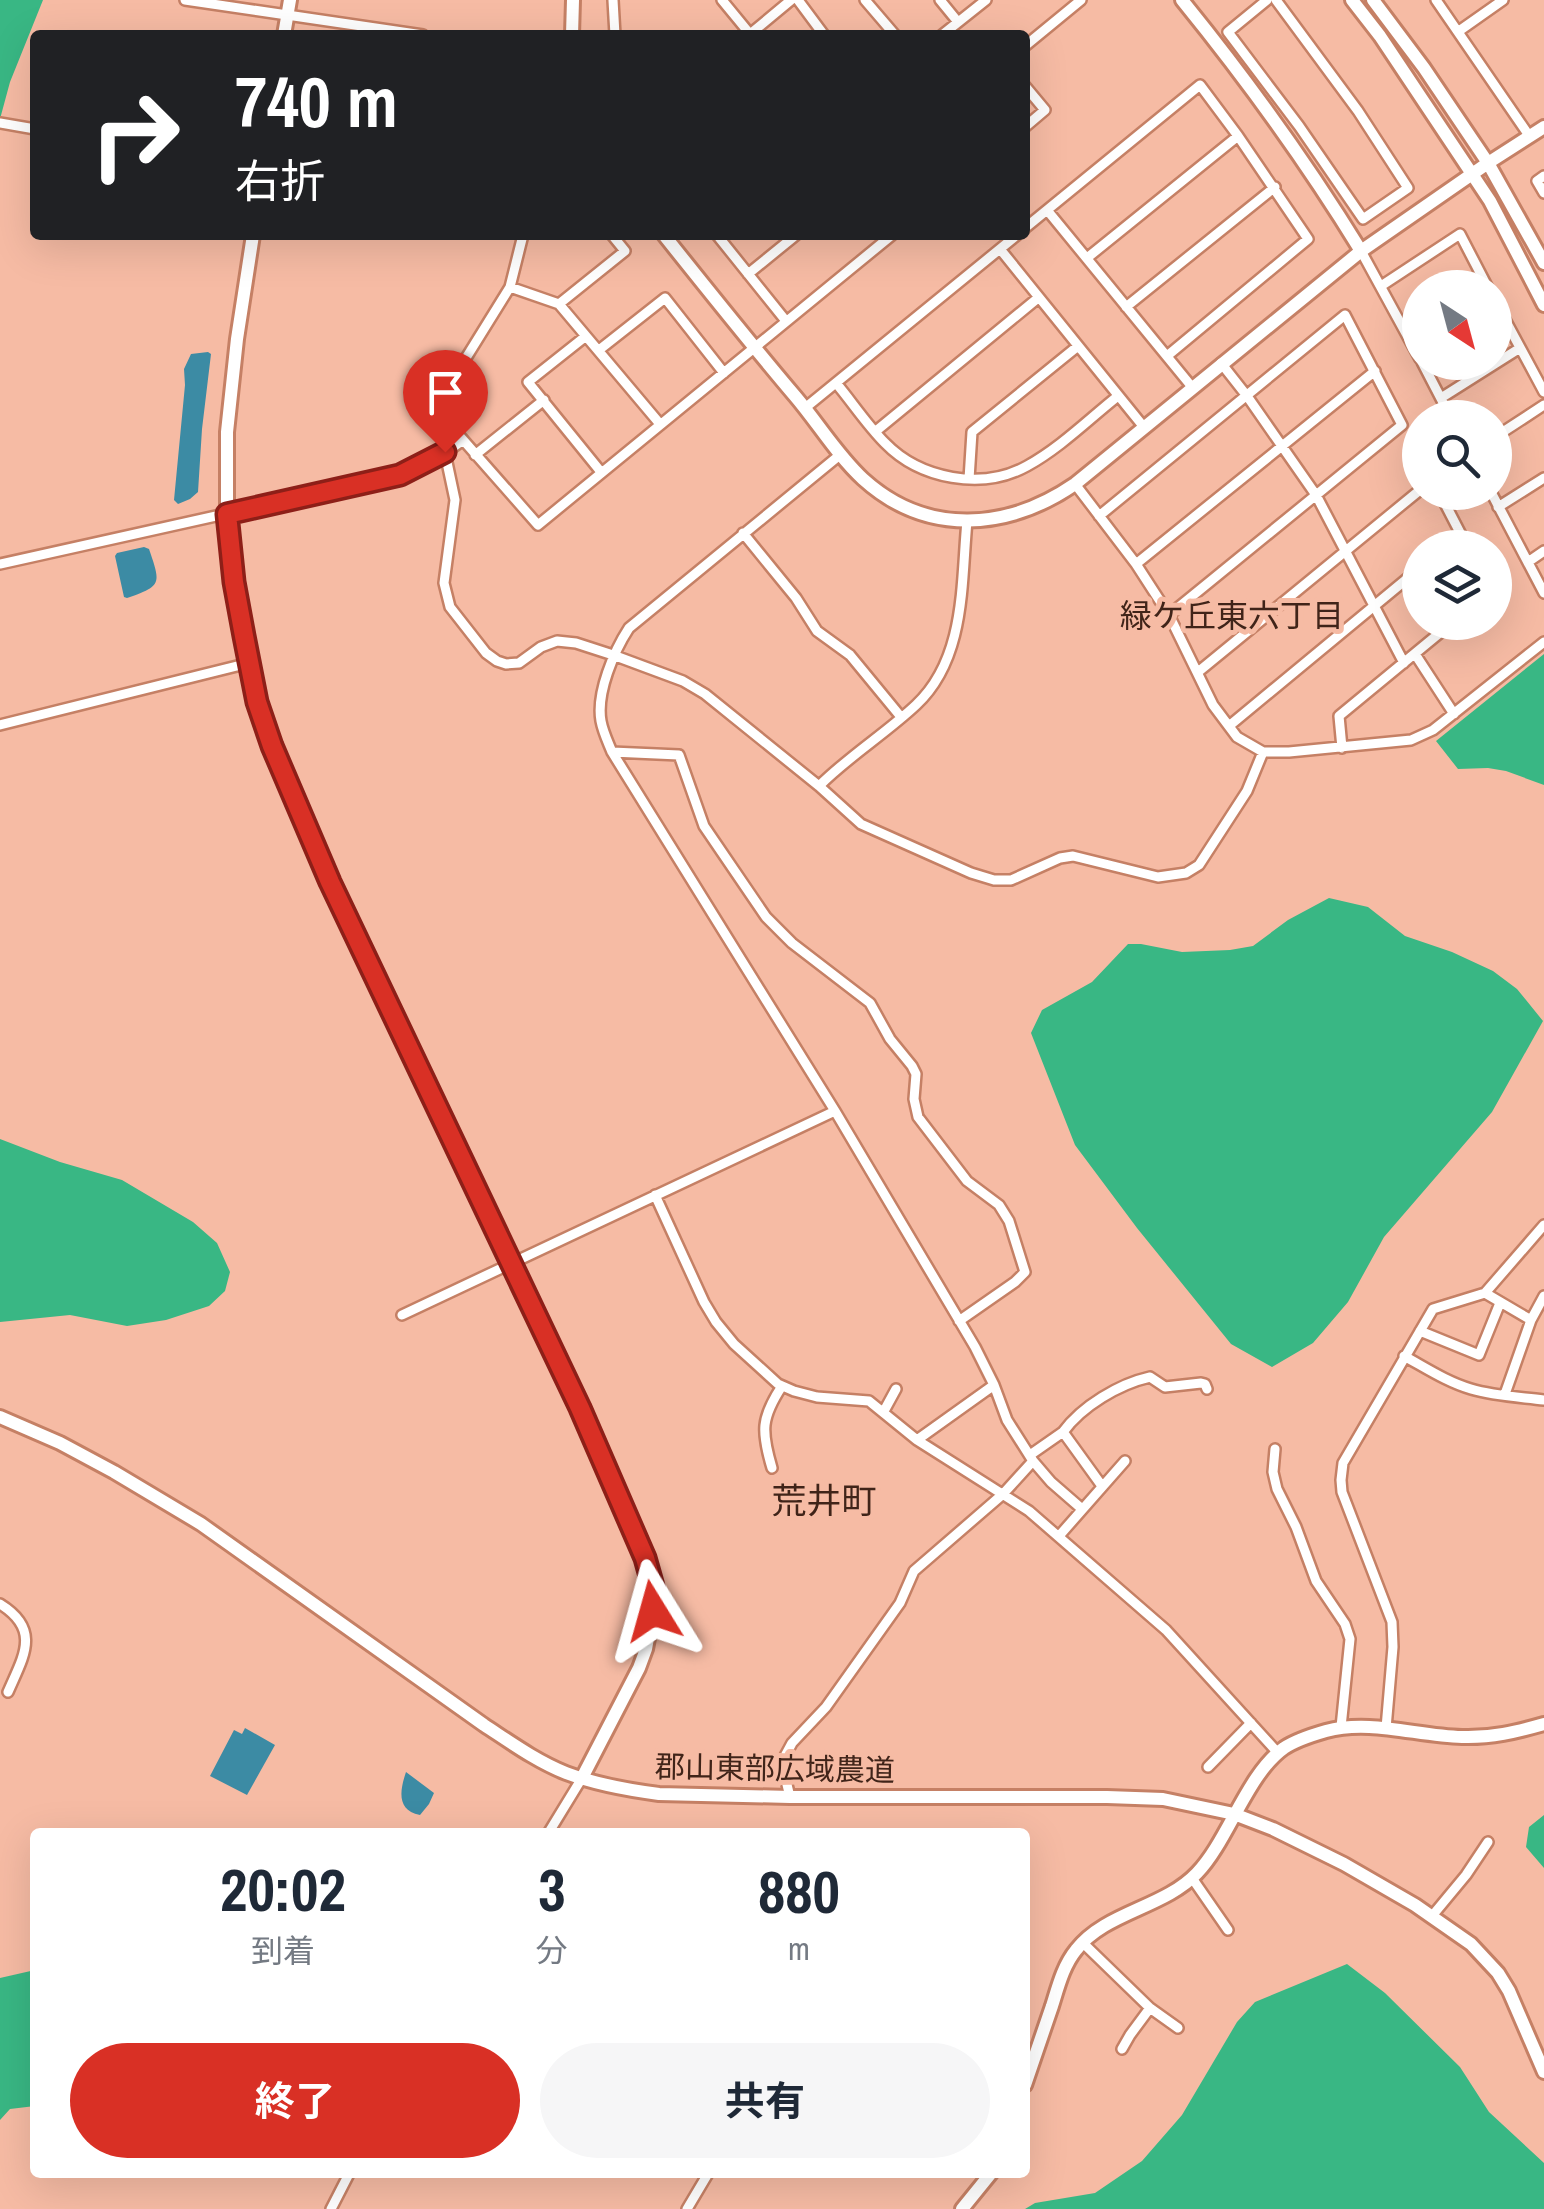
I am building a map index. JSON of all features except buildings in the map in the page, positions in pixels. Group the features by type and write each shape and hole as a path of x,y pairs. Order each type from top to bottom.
{"street":[{"path":"184,0 387,30"},
{"path":"285,30 290,0"},
{"path":"572,30 573,0"},
{"path":"613,0 615,30"},
{"path":"722,0 746,30"},
{"path":"756,30 794,0 820,30"},
{"path":"865,0 891,30"},
{"path":"940,0 958,22"},
{"path":"948,30 986,0"},
{"path":"1030,42 1081,0"},
{"path":"1182,0 1307,165 1402,320"},
{"path":"1267,0 1228,32 1363,219 1408,188 1358,111 1276,0"},
{"path":"1352,0 1490,200 1544,305"},
{"path":"1373,0 1488,163 1544,263"},
{"path":"1436,0 1530,137"},
{"path":"1459,31 1503,0"},
{"path":"1030,224 1200,85 1308,239 1166,356"},
{"path":"1030,92 1045,110 1030,122"},
{"path":"1262,102 1274,92"},
{"path":"0,123 30,128"},
{"path":"668,240 867,482 894,501 927,515 967,521 1003,518 1051,500 1074,484 1362,251 1544,128"},
{"path":"1087,258 1238,136"},
{"path":"1307,165 1320,156"},
{"path":"1544,176 1537,181 1544,193"},
{"path":"1126,307 1275,187"},
{"path":"1047,210 1192,387"},
{"path":"1405,270 1460,234 1479,270"},
{"path":"252,240 227,432 227,514 234,582 257,702 318,855 580,1408 645,1558 654,1590 651,1628 639,1668 552,1828"},
{"path":"523,240 510,287 435,408 538,524 886,240"},
{"path":"559,304 626,250 617,240"},
{"path":"721,240 786,321"},
{"path":"748,274 790,240"},
{"path":"805,408 1010,240"},
{"path":"1000,249 1144,426"},
{"path":"1381,286 1402,272"},
{"path":"510,287 559,304 660,424"},
{"path":"600,350 665,298 724,373"},
{"path":"876,431 1038,298"},
{"path":"1099,516 1345,315 1402,425 1168,615"},
{"path":"1512,333 1544,392"},
{"path":"586,336 528,382 601,472"},
{"path":"969,479 972,432 1078,346"},
{"path":"1431,380 1441,398 1520,348"},
{"path":"1221,363 1316,496 1404,663"},
{"path":"1136,564 1375,371"},
{"path":"836,383 885,442 919,467 935,474 969,479 995,477 1026,467 1118,396"},
{"path":"475,454 544,400"},
{"path":"1512,426 1544,406"},
{"path":"0,564 400,475 463,440"},
{"path":"445,452 455,500 444,583 450,606 486,653 506,664 519,663 557,640 613,654 683,681 705,694 862,824 972,873 994,880 1016,879 1060,858 1074,856 1167,877 1186,873 1199,865 1248,791 1264,752"},
{"path":"841,454 628,628 613,654 600,706 601,720 612,752 960,1321 994,1385 1007,1420 1051,1482 1082,1509"},
{"path":"1512,498 1544,478"},
{"path":"1074,484 1136,564 1228,726 1264,752 1342,748 1419,738 1544,642"},
{"path":"1198,672 1402,504"},
{"path":"1500,510 1544,593"},
{"path":"820,786 901,718 942,673 958,616 967,521"},
{"path":"743,533 796,598 817,631 850,655 901,718"},
{"path":"1528,562 1544,552"},
{"path":"1228,726 1402,583"},
{"path":"1342,748 1339,716 1432,640"},
{"path":"1415,654 1454,714"},
{"path":"0,725 249,663"},
{"path":"612,752 675,754 682,758 704,826 766,917 792,943 870,1003 916,1074 914,1099 918,1118 966,1181 999,1204 1010,1221 1024,1272 960,1321"},
{"path":"402,1314 835,1111"},
{"path":"655,1195 704,1302 734,1344 794,1392 869,1400 917,1440 1029,1511 1166,1630 1278,1753"},
{"path":"1386,1728 1394,1648 1392,1622 1340,1480 1348,1451 1433,1309 1486,1293 1544,1226"},
{"path":"1486,1293 1531,1320"},
{"path":"1505,1394 1531,1320 1544,1296"},
{"path":"1420,1331 1479,1355 1500,1302"},
{"path":"1404,1356 1466,1388 1544,1400"},
{"path":"790,1797 782,1768 784,1756 854,1669 900,1603 914,1572 1003,1494 1031,1458 1109,1394 1150,1377 1166,1387 1200,1382 1207,1389"},
{"path":"917,1440 994,1385"},
{"path":"772,1468 764,1441 764,1420 782,1386"},
{"path":"884,1411 896,1389"},
{"name":"郡山東部広域農道","path":"0,1418 87,1458 201,1524 484,1725 546,1763 582,1778 659,1794 1154,1798 1234,1814 1310,1846 1432,1916 1471,1944 1498,1973 1517,2005 1544,2072"},
{"path":"1063,1432 1102,1486"},
{"path":"1275,1449 1276,1490 1296,1527 1316,1581 1345,1624 1350,1639 1342,1727"},
{"path":"1058,1536 1125,1461"},
{"path":"0,1604 16,1616 26,1634 23,1658 8,1692"},
{"path":"1208,1768 1251,1723"},
{"path":"1030,2071 1061,1978 1082,1942 1192,1878 1278,1753 1294,1742 1342,1727 1481,1738 1544,1724"},
{"path":"1432,1916 1488,1842"},
{"path":"1192,1878 1228,1930"},
{"path":"1082,1942 1150,2008 1178,2028"},
{"path":"1122,2049 1150,2008"},
{"path":"331,2209 347,2178"},
{"path":"687,2209 705,2178"},
{"path":"962,2209 987,2178"}],"green space":[{"path":"0,0 43,0 10,82 0,119"},
{"path":"1544,654 1544,785 1506,771 1458,769 1436,741"},
{"path":"1329,898 1368,907 1405,936 1493,971 1517,989 1543,1021 1492,1112 1384,1237 1348,1302 1313,1343 1272,1367 1231,1344 1075,1145 1031,1033 1042,1010 1092,982 1128,944 1182,952 1253,946 1288,920"},
{"path":"0,1139 122,1180 193,1222 217,1243 230,1272 225,1291 209,1306 166,1320 127,1326 70,1315 0,1322"},
{"path":"1544,1815 1544,1868 1526,1847 1529,1827"},
{"path":"1347,1964 1385,1993 1460,2067 1489,2112 1544,2163 1544,2209 1025,2209 1035,2203 1095,2193 1142,2161 1182,2115 1237,2022 1255,2002"},
{"path":"30,1971 30,2107 10,2109 0,2120 0,1978"}],"water":[{"path":"191,354 211,354 198,492 178,504 174,500 184,369"},
{"path":"149,549 156,582 147,590 124,597 115,556"},
{"path":"245,1728 275,1745 247,1795 210,1776 234,1730 242,1734"},
{"path":"406,1772 434,1793 420,1815 403,1804 401,1792"}],"district":[{"name":"緑ケ丘東六丁目","path":"1232,616"},
{"name":"荒井町","path":"824,1501"}],"route":[{"path":"445,452 400,475 227,514 234,582 257,702 272,746 330,882 580,1408 645,1558 654,1590 653,1611"}]}
